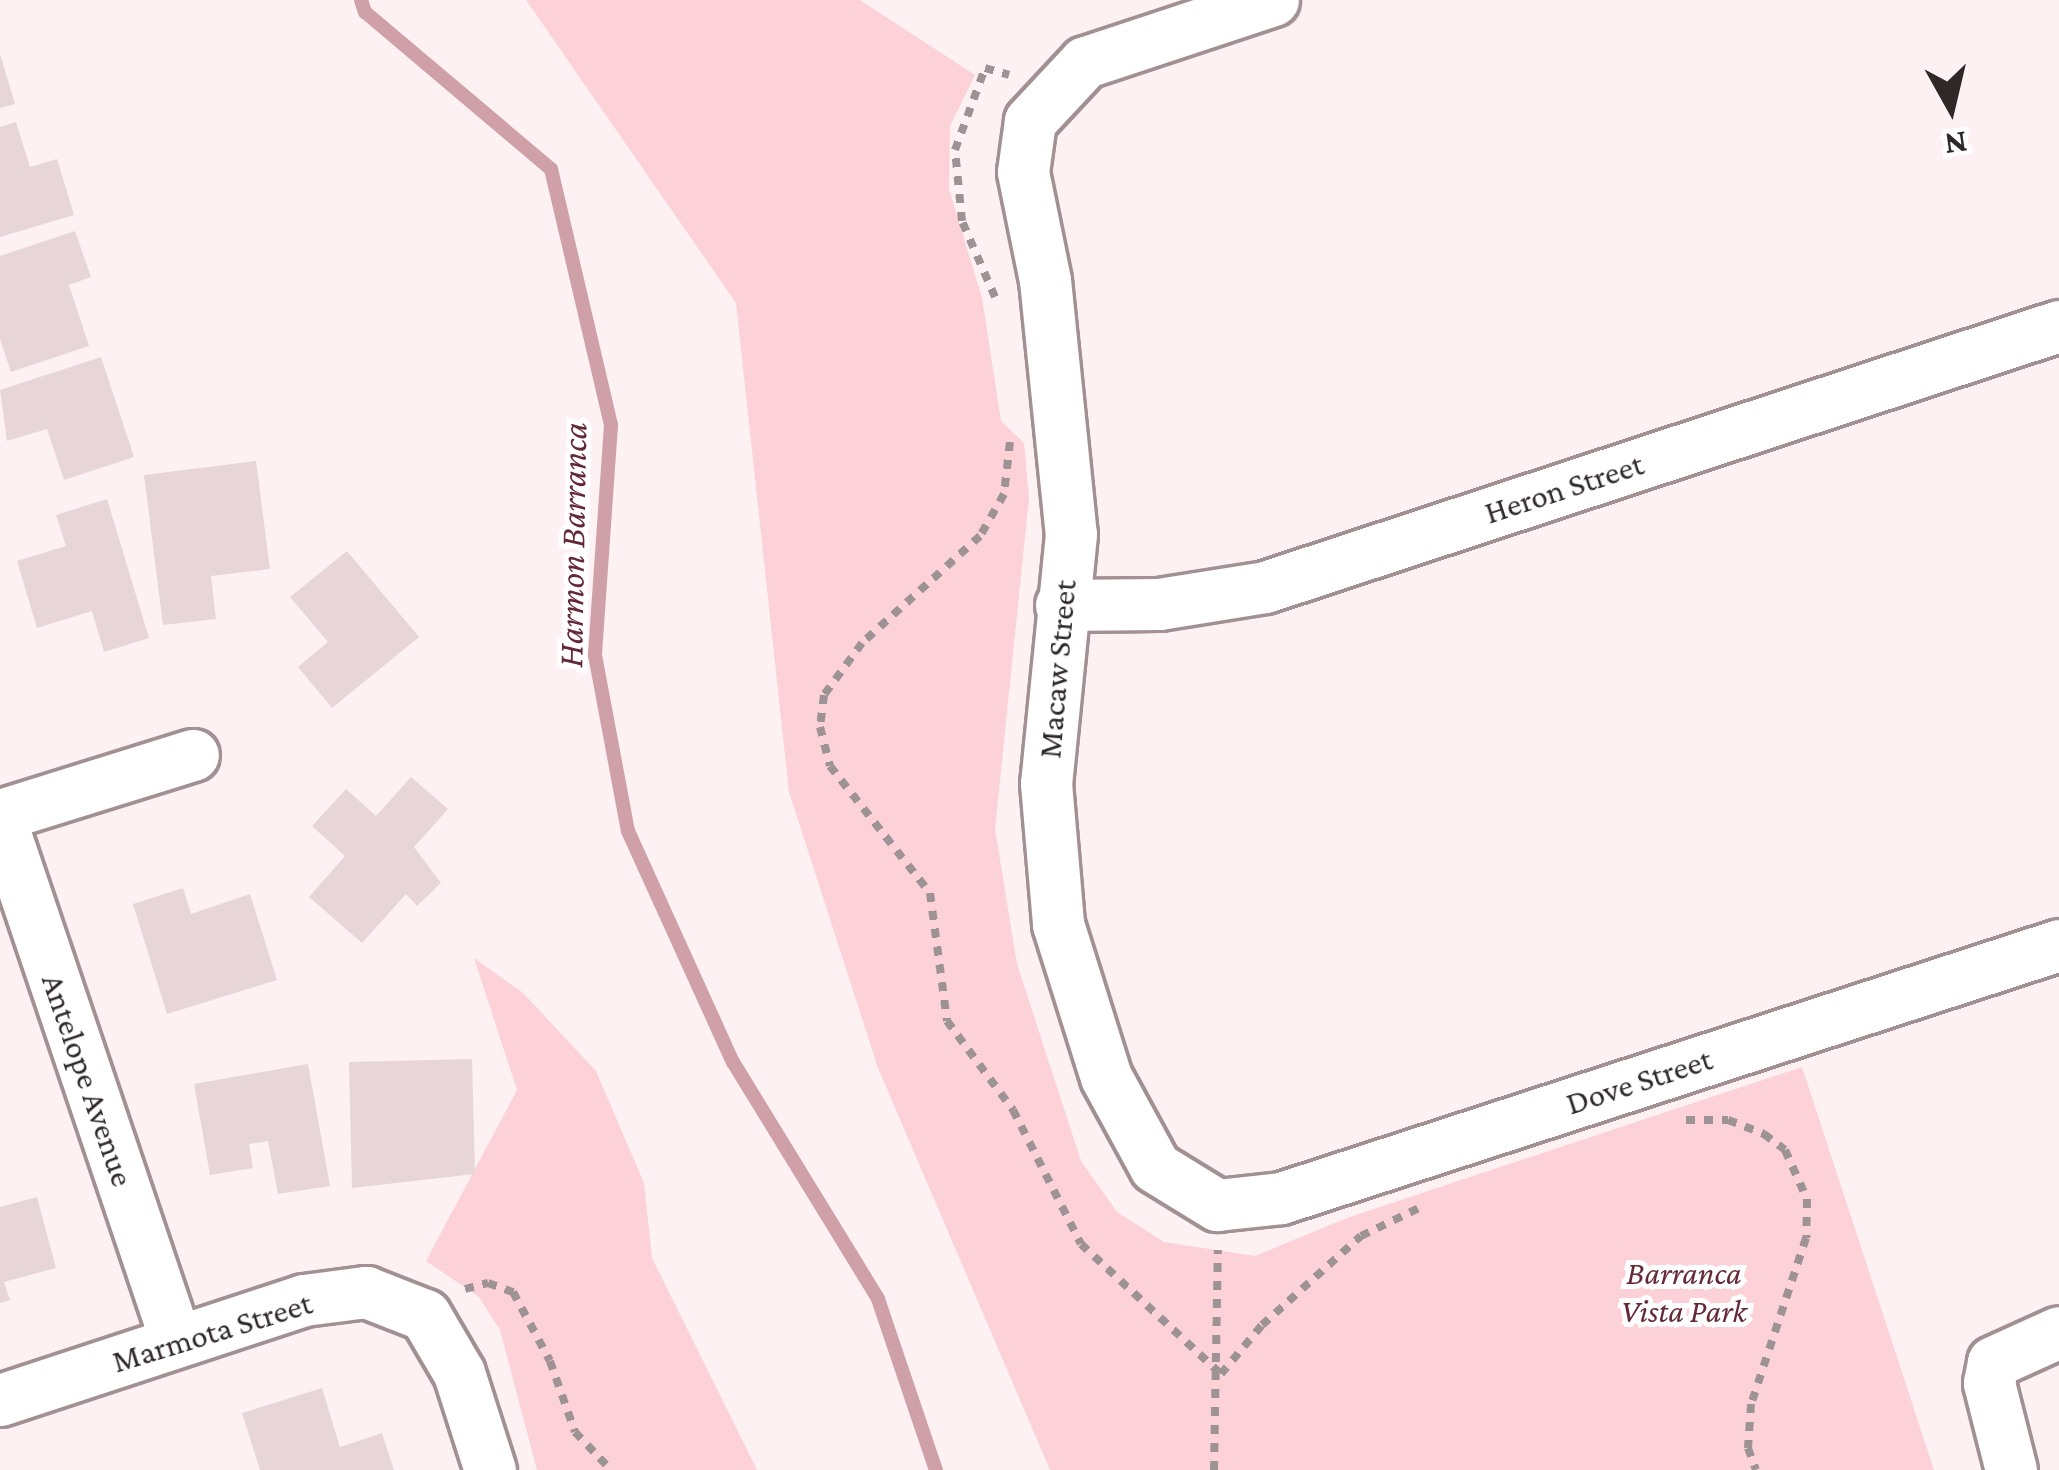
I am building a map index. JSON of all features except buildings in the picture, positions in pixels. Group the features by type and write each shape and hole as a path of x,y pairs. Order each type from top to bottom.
{"street":[{"path":"1054,88 1085,62 1273,0"},
{"name":"Macaw Street","path":"1054,88 1030,121 1024,172 1045,280 1070,534 1046,784 1058,923 1078,1004 1106,1077 1155,1166 1217,1205"},
{"name":"Heron Street","path":"1061,605 1160,604 1265,587 2059,326"},
{"path":"0,817 193,754"},
{"name":"Antelope Avenue","path":"0,817 176,1340"},
{"name":"Dove Street","path":"1217,1205 1281,1198 2059,945"},
{"name":"Marmota Street","path":"0,1400 176,1340 336,1295 365,1292 425,1315"},
{"path":"425,1315 459,1373 490,1470"},
{"path":"2012,1470 1988,1383 1993,1362 2059,1332"}],"path":[{"path":"1001,315 962,221 956,150 985,68 1054,88"},
{"path":"1012,425 1004,494 980,536 862,644 824,695 820,727 830,766 930,893 940,919 947,1021 1013,1110 1062,1217 1109,1274 1221,1374"},
{"path":"1676,1123 1728,1120 1764,1134 1785,1150 1807,1199 1806,1238 1751,1404 1748,1448 1756,1470"},
{"path":"1221,1374 1262,1325 1361,1236 1440,1201"},
{"path":"1214,1470 1221,1374 1217,1205"},
{"path":"425,1315 468,1287 488,1283 513,1292 550,1361 575,1432 611,1470"}],"green space":[{"name":"Barranca Vista Park","path":"526,0 860,0 975,75 950,126 949,189 982,298 1001,421 1024,443 1029,498 995,829 1017,964 1081,1161 1117,1212 1164,1242 1255,1256 1347,1218 1802,1067 1934,1470 1050,1470 878,1068 789,792 736,303"},
{"path":"474,958 523,993 596,1071 644,1183 652,1258 757,1470 537,1470 500,1330 479,1297 426,1261 517,1090"}],"waterway":[{"name":"Harmon Barranca","path":"361,0 365,12 551,169 611,425 595,655 628,831 733,1062 878,1299 936,1470"}]}
